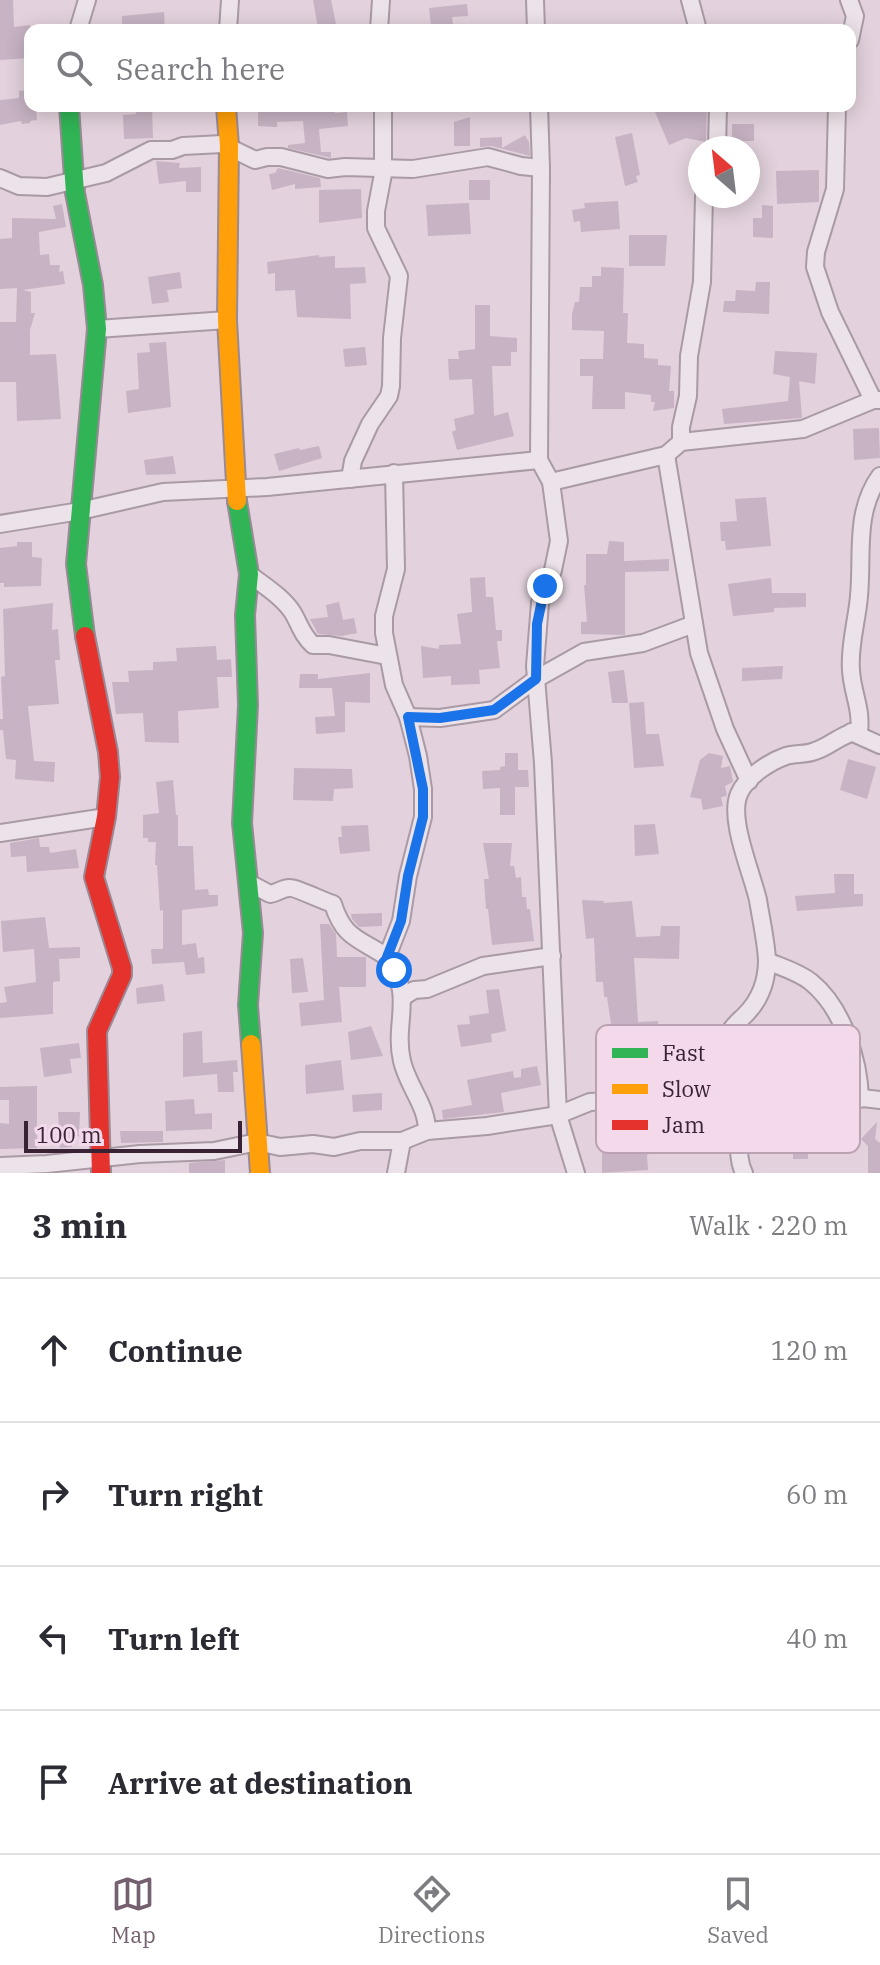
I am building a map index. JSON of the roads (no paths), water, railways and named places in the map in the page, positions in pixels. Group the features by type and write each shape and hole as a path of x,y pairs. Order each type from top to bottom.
{"street":[{"path":"80,24 87,0"},
{"path":"228,24 230,0"},
{"path":"379,24 381,0"},
{"path":"535,0 536,24"},
{"path":"690,0 696,24"},
{"path":"849,0 855,16 853,24"},
{"path":"69,112 75,193 93,285 97,329 76,564 110,777 94,877 122,968 122,975 97,1031 100,1166"},
{"path":"226,112 229,146 227,320 235,488 249,574 245,615 248,705 242,823 253,933 248,1005 260,1173"},
{"path":"350,479 353,461 389,396 391,386 399,276 376,228 383,174 383,112"},
{"path":"539,112 539,460 551,482 559,541 540,603 536,679 543,763 558,1115 576,1173"},
{"path":"717,136 718,112"},
{"path":"551,482 666,455 681,442 803,429 876,400 830,312 815,267 816,252 835,189 837,112"},
{"path":"0,178 19,186 34,187 76,180 106,173 151,150 172,150 183,146 229,146 255,160 281,157 328,169 381,166 413,169 488,157 541,168"},
{"path":"681,442 688,396 689,356 702,282 704,208"},
{"path":"97,329 227,320"},
{"path":"666,455 699,653 714,700 749,781"},
{"path":"0,524 80,511 163,492 350,479 539,460"},
{"path":"387,957 401,921 408,876 423,817 423,789 408,717 394,685 387,656 384,616 396,569 397,548 394,473"},
{"path":"736,1025 756,1003 762,990 767,961 757,899 737,820 739,793 758,772 787,756 815,752 851,732 859,731 861,716 851,675 850,651 856,628 860,540 865,505 880,476"},
{"path":"249,574 282,600 293,613 302,634 313,645 387,656"},
{"path":"408,717 440,718 494,710 536,679 584,652 643,643 694,624"},
{"path":"851,732 880,745"},
{"path":"0,833 106,817"},
{"path":"249,883 270,894 295,888 333,904 339,922 353,938 387,957 401,985 403,997 401,1056 410,1085 427,1115 427,1131"},
{"path":"403,997 414,990 427,989 483,966 552,956"},
{"path":"767,961 810,981 829,1000 839,1025"},
{"path":"860,1099 880,1100"},
{"path":"0,1166 100,1166 140,1154 214,1151 257,1142 280,1147 313,1144 334,1147 360,1141 402,1141 427,1131 558,1115 596,1102"},
{"path":"396,1173 402,1141"},
{"path":"739,1153 744,1173"}]}
